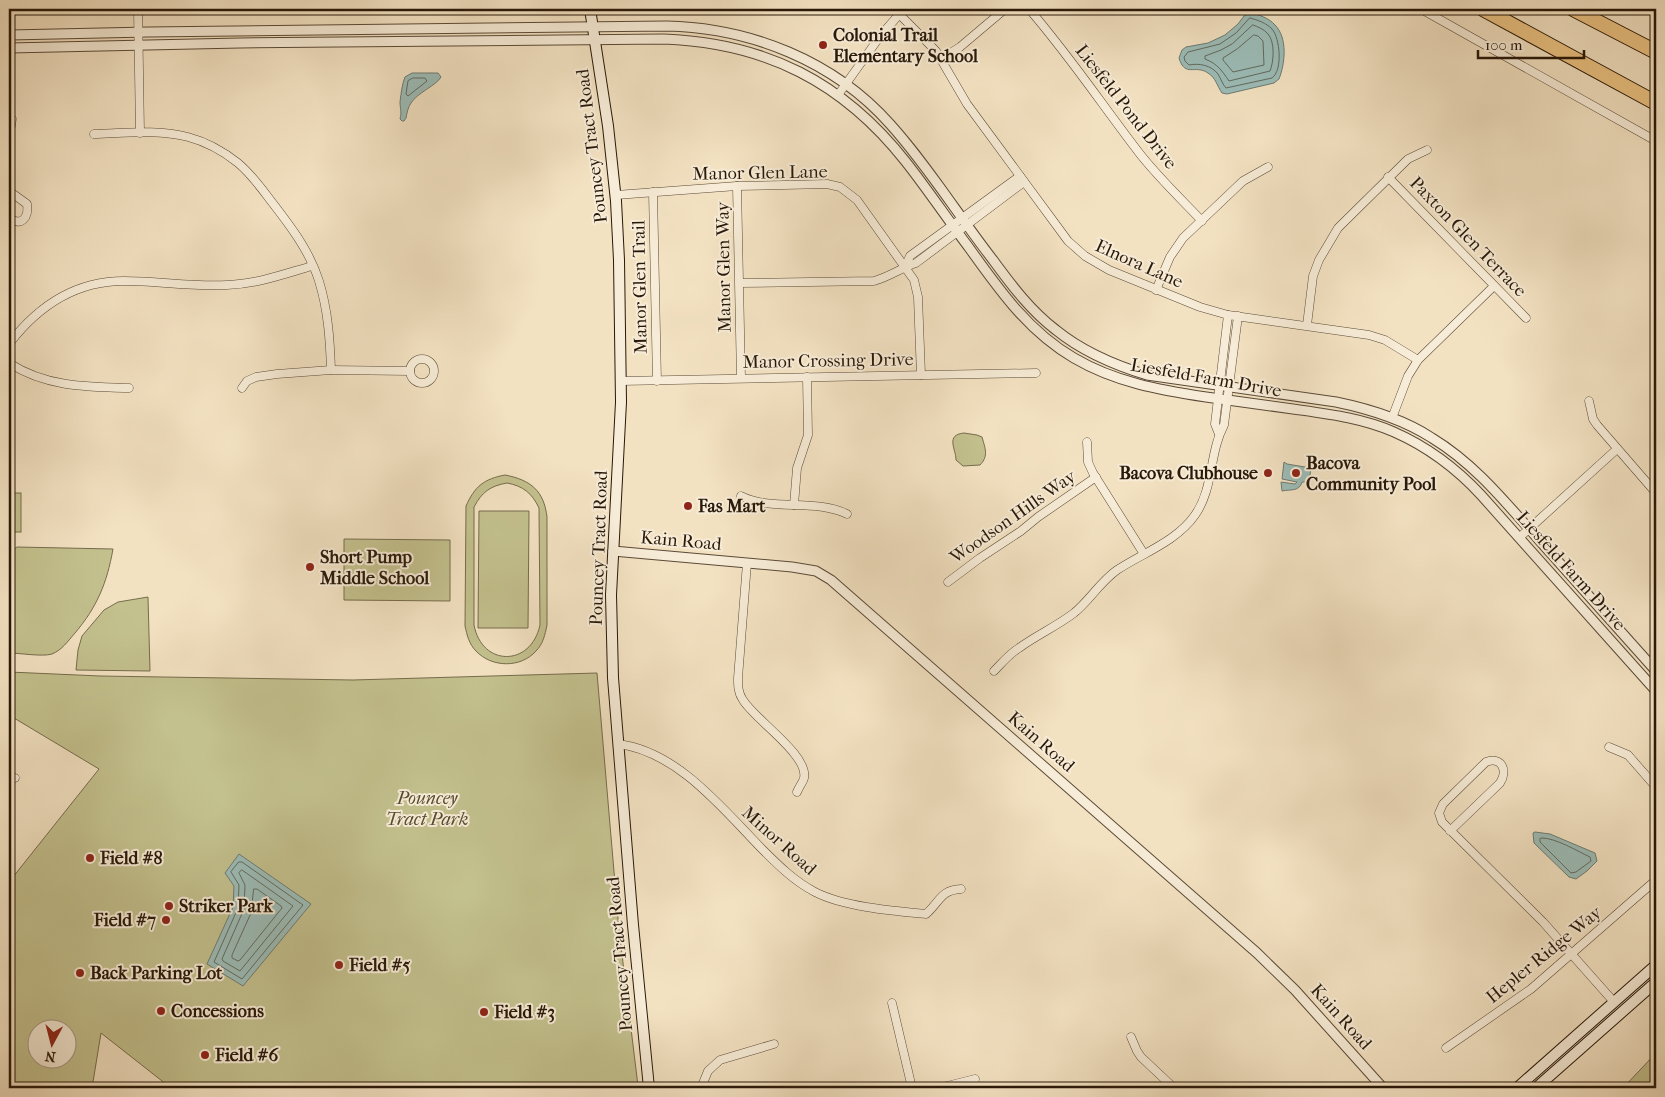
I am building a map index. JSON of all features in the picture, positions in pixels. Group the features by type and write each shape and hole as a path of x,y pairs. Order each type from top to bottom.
{"highway":[{"path":"1483,9 1656,103"},
{"path":"1573,9 1656,52"}],"main road":[{"name":"Pouncey Tract Road","path":"590,9 596,40 616,195 620,260 621,381 618,480 611,595 612,648 634,934 651,1087"},
{"path":"1517,1088 1656,965"},
{"path":"1536,1088 1656,982"}],"street":[{"path":"138,9 140,133"},
{"path":"941,59 960,47 1004,9"},
{"name":"Liesfeld Pond Drive","path":"1029,9 1052,35 1140,154 1202,221"},
{"path":"1421,9 1656,141"},
{"path":"838,95 880,35 901,11"},
{"name":"Elnora Lane","path":"901,11 941,59 966,104 1068,241 1085,256 1109,270 1206,309 1228,315 1369,335 1385,340 1418,360"},
{"name":"Liesfeld Farm Drive","path":"9,35 680,27 732,34 757,40 793,54 816,66 846,85 876,109 922,163 1022,298 1055,330 1098,357 1135,371 1171,379 1336,402 1374,411 1432,437 1455,453 1483,477 1656,671"},
{"name":"Liesfeld Farm Drive","path":"9,48 688,40 729,46 771,59 810,77 838,95 875,126 901,156 1013,308 1034,329 1074,358 1106,374 1131,383 1178,393 1339,415 1374,424 1427,449 1457,471 1481,495 1656,691"},
{"path":"9,138 12,119"},
{"path":"94,134 173,134 189,137 214,147 240,164 294,232 305,249 318,279 329,324 331,370"},
{"path":"1307,325 1313,276 1328,242 1350,214 1408,159 1427,150"},
{"path":"1156,290 1170,257 1184,238 1243,181 1268,167"},
{"name":"Paxton Glen Terrace","path":"1388,178 1526,318"},
{"path":"740,283 874,281 884,278 905,266 910,256 955,229 1022,179"},
{"name":"Manor Glen Lane","path":"616,195 738,186 827,184 840,187 857,200 914,280 917,288 921,374"},
{"name":"Manor Glen Way","path":"738,186 741,378"},
{"path":"9,191 27,204 28,211 25,218 20,222 14,222 9,218"},
{"name":"Manor Glen Trail","path":"653,192 657,381"},
{"path":"9,344 19,330 38,312 59,298 86,286 126,281 209,286 229,285 266,280 312,266"},
{"path":"1392,418 1408,376 1418,360 1494,286"},
{"path":"1224,386 1228,315"},
{"path":"994,671 1018,648 1075,612 1116,571 1174,536 1186,526 1199,509 1208,485 1219,434 1215,424 1222,399 1238,316"},
{"path":"9,363 32,375 64,384 129,388"},
{"path":"242,388 247,381 256,377 331,370 410,371"},
{"name":"Manor Crossing Drive","path":"621,381 1036,373"},
{"path":"794,505 797,468 808,435 807,377"},
{"path":"1590,401 1597,425 1656,493"},
{"path":"1087,442 1088,462 1144,554"},
{"path":"1520,537 1617,448"},
{"name":"Woodson Hills Way","path":"948,582 1096,477"},
{"path":"741,496 754,502 834,508 847,514"},
{"name":"Kain Road","path":"613,551 808,569 825,576 1260,955 1301,996 1383,1088"},
{"path":"748,563 738,678 739,694 749,708 796,754 804,777 797,792"},
{"name":"Minor Road","path":"618,744 646,750 660,757 687,776 793,878 822,895 847,903 926,914 939,898 946,893 961,889"},
{"path":"1610,747 1628,756 1656,787"},
{"path":"1450,831 1500,783 1504,768 1497,761 1486,762 1443,804 1439,813 1440,818 1450,831 1543,922 1614,1002"},
{"name":"Hepler Ridge Way","path":"1446,1048 1531,989 1656,880"},
{"path":"892,1003 912,1088"},
{"path":"1132,1037 1141,1057 1174,1088"},
{"path":"701,1088 708,1071 720,1060 774,1044"},
{"path":"939,1088 975,1079"}],"green space":[{"path":"964,433 982,437 985,458 980,465 963,466 956,460 953,440 958,434"},
{"path":"505,475 522,480 535,488 543,500 547,517 547,625 544,636 538,648 530,657 523,661 506,664 490,661 476,651 470,642 465,626 466,506 473,493 481,484","holes":["507,483 526,491 539,508 540,625 535,639 527,649 517,655 507,656 496,655 486,649 479,639 474,625 474,507 480,497 491,488"]},
{"path":"9,493 21,493 21,532 9,532"},
{"path":"479,511 529,511 528,628 478,628"},
{"path":"344,539 450,540 450,601 344,600"},
{"path":"17,547 113,549 108,573 95,604 83,623 67,642 52,654 9,653 9,553"},
{"path":"148,597 150,671 76,670 78,650 82,636 104,610 118,602"},
{"name":"Pouncey Tract Park","path":"9,672 100,676 353,680 597,673 619,930 638,1086 630,1088 171,1088 101,1033 92,1088 9,1088 9,992 13,957 9,952 9,882 99,769 9,715"},
{"path":"1656,1053 1656,1088 1623,1088"}],"water":[{"path":"1250,12 1264,17 1279,30 1284,44 1284,59 1279,79 1274,83 1227,94 1222,93 1215,80 1208,73 1184,68 1179,58 1182,50 1186,47 1208,43 1225,35"},
{"path":"412,73 438,73 441,77 414,99 409,106 406,118 402,121 400,119 400,102 402,86 405,77"},
{"name":"Bacova Community Pool","path":"1284,462 1311,468 1309,482 1302,482 1294,490 1282,491 1281,482 1295,484 1297,482 1282,479"},
{"path":"1533,833 1550,834 1595,853 1597,861 1576,879 1569,877 1534,843"},
{"path":"239,854 311,904 243,986 207,964 233,907 234,886 225,873"}],"place":[{"name":"Colonial Trail Elementary School","path":"823,45"},
{"name":"Bacova Clubhouse","path":"1268,473"},
{"name":"Bacova Community Pool","path":"1296,473"},
{"name":"Fas Mart","path":"688,506"},
{"name":"Short Pump Middle School","path":"310,567"},
{"name":"Field #8","path":"90,858"},
{"name":"Striker Park","path":"169,906"},
{"name":"Field #7","path":"166,920"},
{"name":"Field #5","path":"339,965"},
{"name":"Back Parking Lot","path":"80,973"},
{"name":"Concessions","path":"161,1011"},
{"name":"Field #3","path":"484,1012"},
{"name":"Field #6","path":"205,1055"}]}
